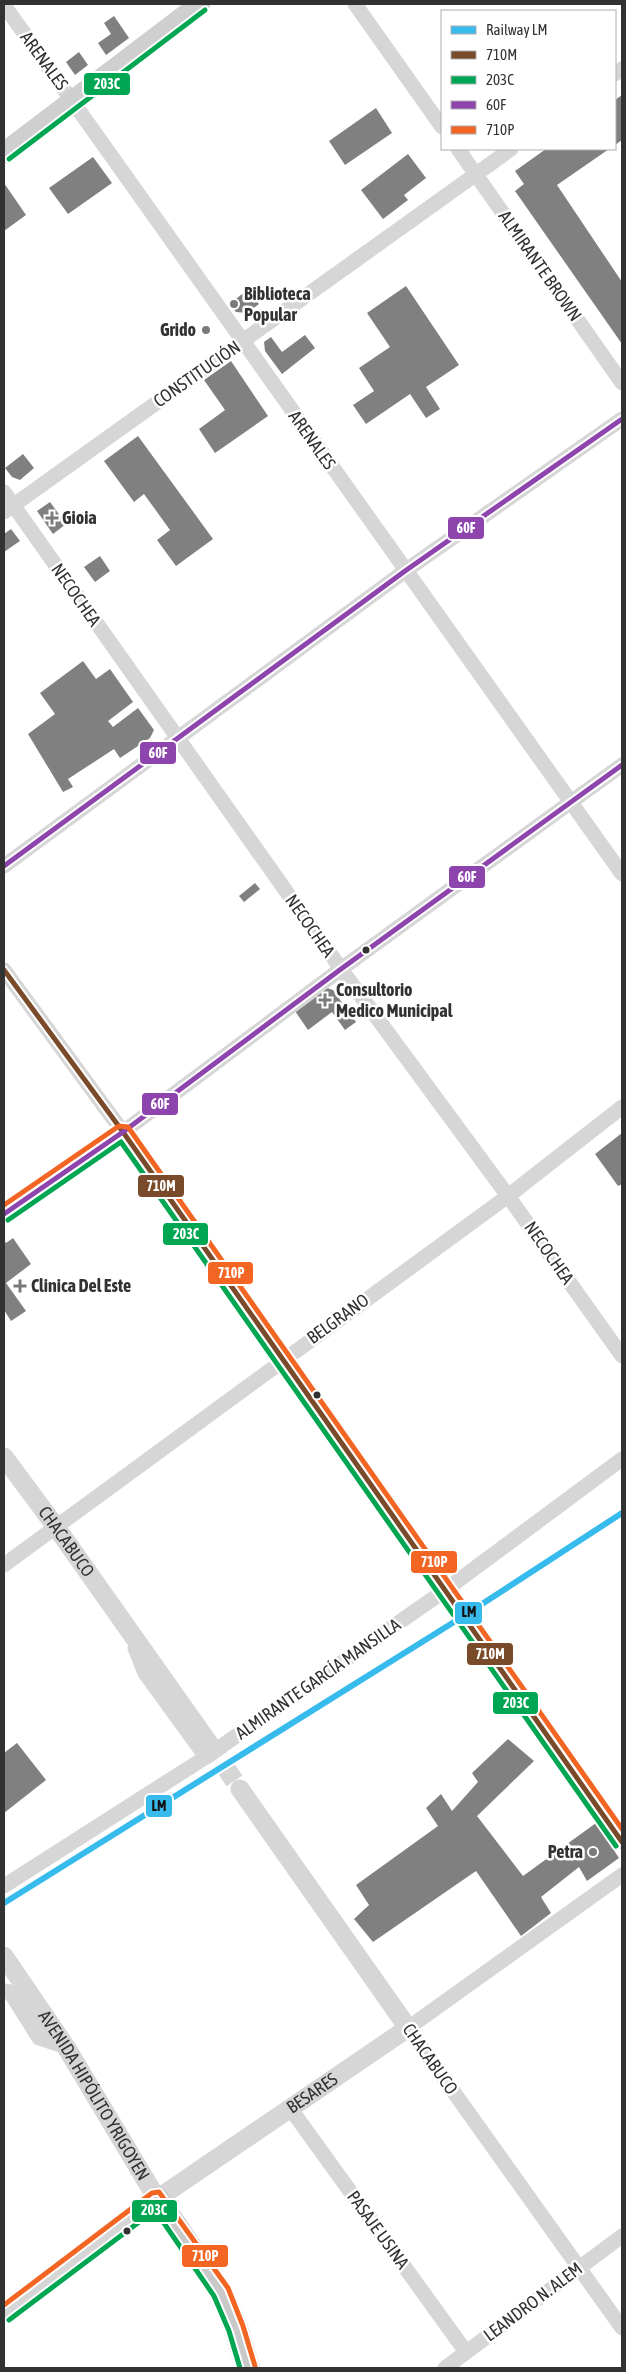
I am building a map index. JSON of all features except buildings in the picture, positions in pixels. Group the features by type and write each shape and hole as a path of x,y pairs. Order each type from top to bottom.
{"main road":[{"path":"4,153 200,4"},
{"name":"AVENIDA HIPÓLITO YRIGOYEN","path":"158,2198 221,2292 236,2328 248,2368"}],"street":[{"path":"355,4 441,125"},
{"name":"ARENALES","path":"4,5 570,804 622,874"},
{"name":"ALMIRANTE BROWN","path":"459,150 622,383"},
{"name":"CONSTITUCIÓN","path":"8,508 510,150"},
{"path":"4,866 178,740 405,571 622,419"},
{"name":"NECOCHEA","path":"4,492 8,508 178,740 341,969 508,1196 622,1356"},
{"path":"4,1214 123,1132 341,969 622,766"},
{"path":"4,970 123,1132 284,1359 444,1591 622,1842"},
{"name":"BELGRANO","path":"4,1566 508,1196 622,1107"},
{"name":"CHACABUCO","path":"4,1457 127,1627 207,1750"},
{"name":"ALMIRANTE GARCÍA MANSILLA","path":"4,1886 444,1591 622,1459"},
{"name":"CHACABUCO","path":"240,1789 622,2328"},
{"name":"BESARES","path":"4,2314 158,2198 408,2028 622,1875"},
{"name":"AVENIDA HIPÓLITO YRIGOYEN","path":"4,1956 66,2046 158,2198"},
{"path":"4,1992 10,1992 39,2038 66,2046"},
{"name":"PASAJE USINA","path":"290,2108 466,2352"},
{"name":"LEANDRO N. ALEM","path":"445,2368 622,2236"}],"tunnel":[{"path":"208,1742 240,1789"}],"rail line":[{"name":"LM","path":"4,1903 462,1617 622,1513"}],"transit line":[{"name":"203C","path":"9,159 205,10"},
{"name":"60F","path":"4,866 405,571 622,419"},
{"name":"60F","path":"4,1214 123,1132 341,969 622,765"},
{"name":"710M","path":"4,970 123,1132 622,1842"},
{"name":"710P","path":"4,1205 119,1126 128,1127 622,1829"},
{"name":"203C","path":"8,1220 121,1142 616,1846"},
{"name":"710P","path":"4,2305 152,2193 159,2192 228,2288 243,2326 255,2366"},
{"name":"203C","path":"9,2320 155,2210 214,2296 229,2331 240,2368"}],"place":[{"name":"Biblioteca Popular","path":"234,304"},
{"name":"Grido","path":"206,330"},
{"name":"Gioia","path":"52,518"},
{"name":"Consultorio Medico Municipal","path":"325,1000"},
{"name":"Clinica Del Este","path":"20,1286"},
{"name":"Petra","path":"593,1852"}]}
